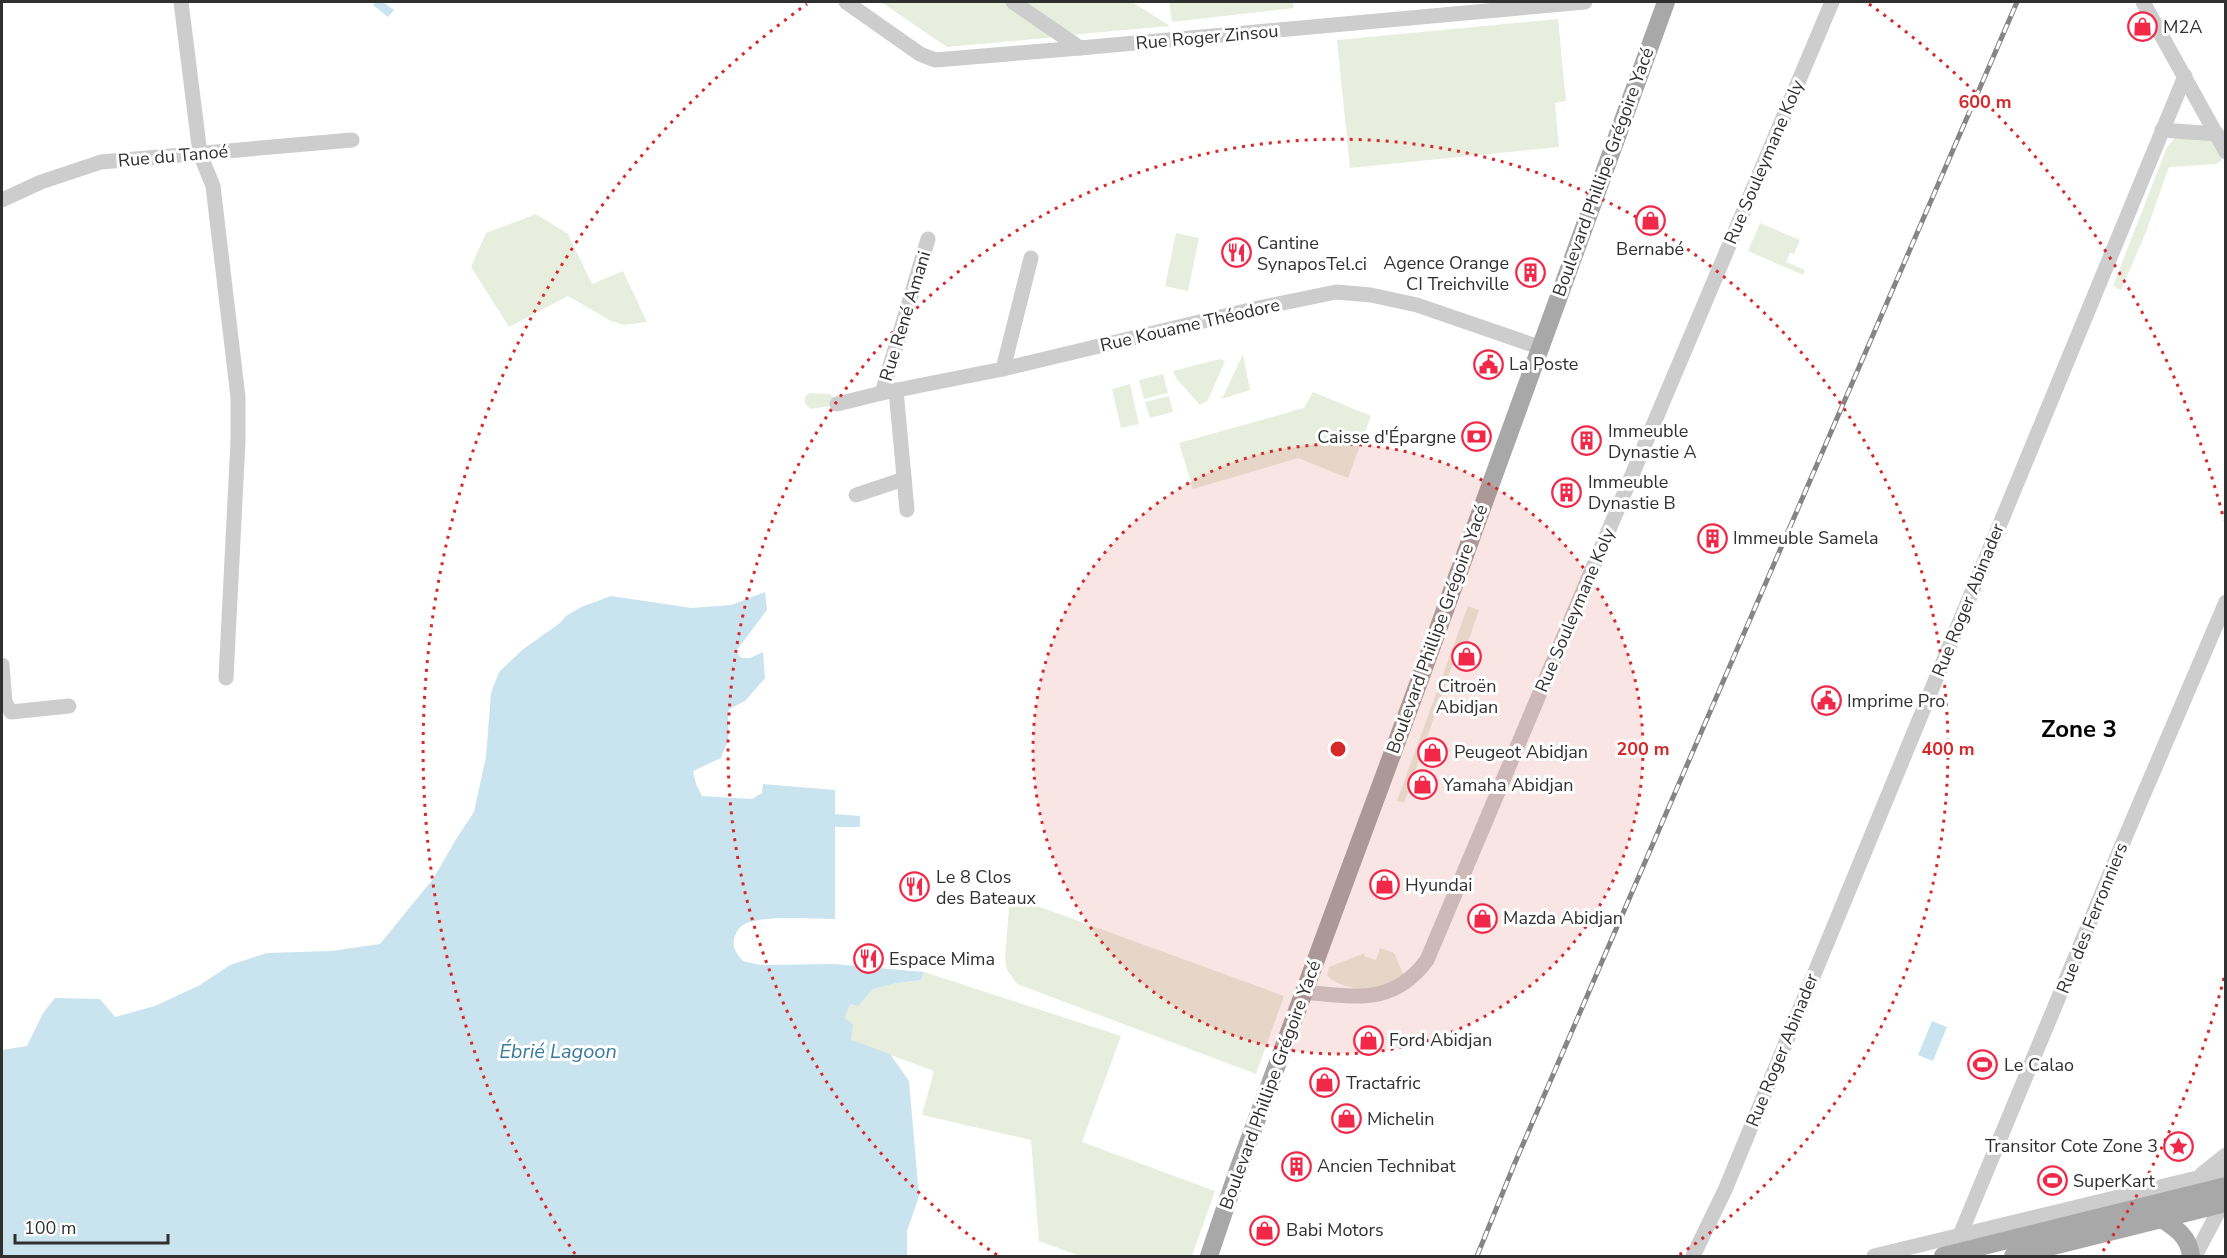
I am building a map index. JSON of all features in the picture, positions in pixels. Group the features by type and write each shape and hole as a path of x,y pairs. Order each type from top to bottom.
{"main road":[{"name":"Boulevard Phillipe Grégoire Yacé","path":"1209,1257 1238,1170 1413,698 1666,2"},
{"path":"2013,1257 2162,1219 2225,1198"},
{"path":"1943,1257 2225,1198"},
{"path":"2162,1219 2176,1228 2185,1238 2193,1257"}],"street":[{"path":"181,2 200,154 213,186 238,397 238,441 226,678"},
{"name":"Rue Roger Zinsou","path":"846,2 920,54 935,60 1585,2"},
{"path":"1013,2 1080,48"},
{"name":"Rue Souleymane Koly","path":"1303,992 1344,995 1382,994 1411,979 1427,960 1833,2"},
{"path":"2143,2 2226,152"},
{"name":"Rue Roger Abinader","path":"1692,1257 1725,1190 2185,76"},
{"path":"2162,130 2217,134"},
{"name":"Rue du Tanoé","path":"2,200 41,182 101,162 352,140"},
{"name":"Rue René Amani","path":"889,392 928,239"},
{"path":"1003,369 1031,258"},
{"name":"Rue Kouame Théodore","path":"837,404 1003,369 1258,308 1336,292 1393,299 1418,305 1539,347"},
{"path":"889,392 907,510"},
{"path":"856,495 904,479"},
{"name":"Rue des Ferronniers","path":"1960,1235 2226,602"},
{"path":"2,665 5,702 11,712 69,706"},
{"path":"2197,1178 2226,1155"},
{"path":"1874,1257 2226,1171"},
{"path":"2193,1257 2225,1198"}],"green space":[{"path":"881,2 1006,2 1056,37 947,47"},
{"path":"1024,2 1132,2 1170,26 1069,35"},
{"path":"1169,2 1293,2 1294,8 1172,22"},
{"path":"1558,19 1566,101 1555,103 1559,147 1350,168 1337,40"},
{"path":"2176,137 2206,137 2213,143 2222,160 2216,164 2169,167 2146,232 2121,290 2113,286 2167,147"},
{"path":"536,214 568,234 592,284 623,271 647,322 624,325 611,321 568,296 509,327 471,267 486,233"},
{"path":"1760,223 1800,240 1794,254 1790,253 1786,262 1805,270 1803,275 1748,251"},
{"path":"1176,233 1199,238 1188,291 1165,286"},
{"path":"1243,354 1250,390 1222,399"},
{"path":"1220,359 1225,361 1208,400 1200,405 1176,378 1173,371"},
{"path":"1163,374 1168,393 1144,399 1139,380"},
{"path":"1130,384 1139,424 1121,428 1112,389"},
{"path":"1313,392 1371,416 1348,478 1298,458 1193,489 1179,443 1304,408"},
{"path":"810,393 829,394 836,401 831,406 810,409 805,403 805,397"},
{"path":"1169,396 1173,412 1150,418 1145,402"},
{"path":"1468,606 1479,610 1467,645 1460,643 1404,803 1397,801"},
{"path":"1010,896 1284,996 1256,1074 1017,984 1007,970 1005,958"},
{"path":"1380,948 1394,953 1404,976 1382,987 1368,989 1345,986 1327,975 1329,967 1365,953 1364,956 1376,960"},
{"path":"924,972 1121,1036 1082,1142 1215,1191 1192,1256 1080,1256 1039,1241 1031,1140 922,1115 934,1071 850,1040 845,1018 850,1004 858,1006 873,989 921,980"}],"water":[{"path":"376,2 383,2 394,10 388,17 373,5"},
{"name":"Ébrié Lagoon","path":"765,592 767,610 736,651 741,658 750,658 763,652 765,678 745,701 729,709 728,739 721,758 693,771 702,796 752,799 762,793 763,784 835,790 835,814 860,816 860,827 835,827 835,919 778,918 756,921 740,928 734,940 734,946 743,961 760,965 834,964 924,972 921,980 873,989 858,1006 850,1004 845,1018 853,1025 851,1040 890,1054 909,1081 919,1196 907,1231 907,1256 2,1256 2,1050 27,1046 43,1013 55,998 100,999 115,1017 155,1006 200,985 230,965 267,953 331,951 380,944 433,879 474,812 486,757 491,693 499,672 522,650 560,623 566,616 581,607 611,596 692,608 731,605"},
{"path":"1932,1021 1947,1027 1933,1061 1918,1055"}],"railway":[{"path":"1477,1256 1514,1165 2017,2"}],"place":[{"name":"M2A","path":"2142,27"},
{"name":"Bernabé","path":"1650,220"},
{"name":"Cantine SynaposTel.ci","path":"1236,253"},
{"name":"Agence Orange CI Treichville","path":"1530,273"},
{"name":"La Poste","path":"1488,364"},
{"name":"Caisse d'Épargne","path":"1477,437"},
{"name":"Immeuble Dynastie A","path":"1587,441"},
{"name":"Immeuble Dynastie B","path":"1567,492"},
{"name":"Immeuble Samela","path":"1712,538"},
{"name":"Citroën Abidjan","path":"1467,657"},
{"name":"Imprime Pro","path":"1826,701"},
{"name":"Peugeot Abidjan","path":"1433,752"},
{"name":"Yamaha Abidjan","path":"1422,785"},
{"name":"Hyundai","path":"1384,885"},
{"name":"Le 8 Clos des Bateaux","path":"915,887"},
{"name":"Mazda Abidjan","path":"1482,918"},
{"name":"Espace Mima","path":"868,959"},
{"name":"Ford Abidjan","path":"1368,1040"},
{"name":"Le Calao","path":"1983,1065"},
{"name":"Tractafric","path":"1325,1083"},
{"name":"Michelin","path":"1346,1119"},
{"name":"Transitor Cote Zone 3","path":"2179,1146"},
{"name":"Ancien Technibat","path":"1296,1166"},
{"name":"SuperKart","path":"2052,1181"},
{"name":"Babi Motors","path":"1265,1230"}],"district":[{"name":"Zone 3","path":"2079,729"}]}
